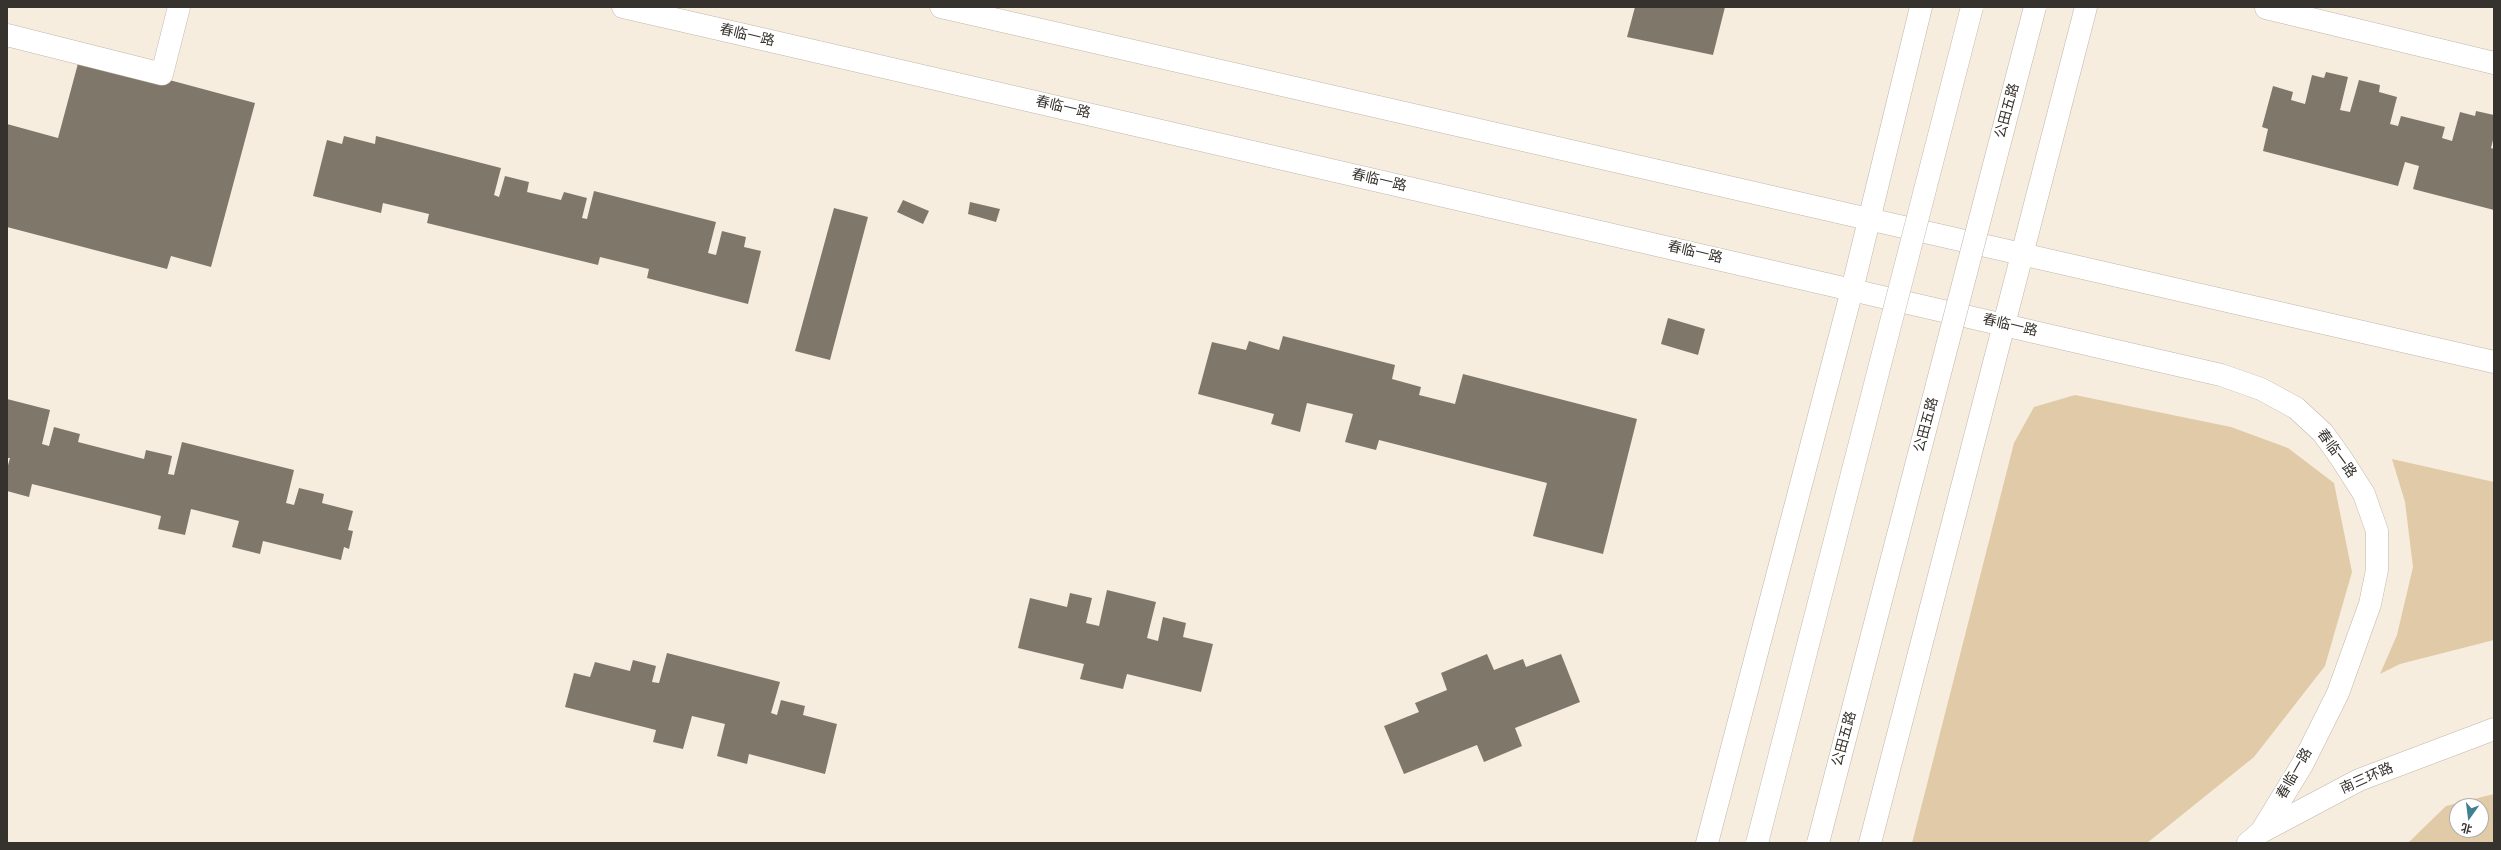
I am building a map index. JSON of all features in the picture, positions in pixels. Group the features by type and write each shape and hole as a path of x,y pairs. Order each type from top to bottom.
{"main road":[{"path":"7,34 162,74 179,7"},
{"name":"春临一路","path":"623,7 2221,375 2261,389 2296,408 2323,433 2364,494 2377,531 2377,570 2370,604 2338,693 2302,764 2254,838"},
{"path":"941,7 1870,218 2494,362"},
{"path":"1707,843 1852,290 1920,7"},
{"path":"1757,843 1972,7"},
{"name":"公田五路","path":"1818,843 2035,7"},
{"path":"1870,843 2024,254 2086,7"},
{"path":"2266,8 2494,62"},
{"name":"南三环路","path":"2254,838 2359,780 2494,729"}],"shaded area":[{"path":"2075,395 2231,427 2288,448 2334,483 2352,572 2325,666 2254,757 2147,843 1912,843 2014,443 2034,407"},
{"path":"2392,459 2494,482 2494,640 2400,664 2380,674 2397,635 2413,567 2405,502"},
{"path":"2494,794 2494,843 2408,843 2446,806 2449,805 2449,838 2489,838 2489,798 2478,798"}],"building":[{"path":"1635,7 1725,7 1713,55 1627,37"},
{"path":"80,56 255,103 211,267 171,256 167,269 7,227 7,124 58,138"},
{"path":"2326,72 2348,77 2340,110 2350,112 2359,80 2380,85 2379,92 2397,97 2390,124 2398,126 2401,116 2445,127 2442,138 2452,141 2460,112 2475,116 2476,111 2494,115 2494,136 2491,148 2494,149 2494,210 2413,189 2419,166 2405,162 2398,186 2263,151 2268,129 2262,127 2273,86 2293,92 2291,100 2305,104 2312,75 2324,78"},
{"path":"344,136 375,144 376,136 501,168 494,195 499,197 505,176 529,182 527,192 561,200 564,192 587,198 582,218 587,219 594,191 716,222 708,253 716,255 722,231 746,237 744,247 761,251 748,304 647,278 649,269 600,257 598,265 427,223 429,214 383,203 381,213 313,196 327,140 342,144"},
{"path":"903,200 929,211 923,224 897,212"},
{"path":"970,202 1000,209 996,222 968,214"},
{"path":"834,208 868,217 830,360 795,351"},
{"path":"1668,318 1705,329 1698,355 1661,344"},
{"path":"1283,336 1395,365 1392,379 1421,387 1419,395 1455,404 1463,374 1637,419 1603,554 1533,536 1547,483 1379,440 1376,450 1345,442 1353,414 1307,403 1300,432 1271,424 1274,414 1198,394 1212,342 1246,350 1249,341 1279,350"},
{"path":"7,399 50,410 42,444 49,446 54,427 80,434 78,442 144,459 146,450 172,456 168,474 174,475 182,442 294,470 286,503 294,505 299,488 324,494 322,503 353,511 348,530 353,531 349,549 344,547 341,560 263,541 260,554 232,547 239,521 191,509 185,535 158,529 161,516 32,484 29,497 7,491 7,469 10,458 7,458"},
{"path":"1107,590 1156,602 1147,638 1158,641 1163,617 1186,623 1183,637 1213,644 1201,692 1127,674 1123,689 1080,679 1084,664 1018,648 1030,598 1067,607 1070,593 1092,598 1086,623 1099,626"},
{"path":"667,653 780,682 771,713 777,715 781,700 805,706 803,715 837,724 825,774 749,754 747,764 717,756 725,724 692,716 683,749 653,742 656,730 565,707 574,673 590,677 595,662 630,671 633,660 656,666 652,682 659,683"},
{"path":"1487,654 1494,670 1523,659 1526,667 1561,654 1580,702 1515,728 1522,746 1484,762 1477,745 1404,774 1384,726 1419,712 1415,703 1447,690 1441,673"}]}
